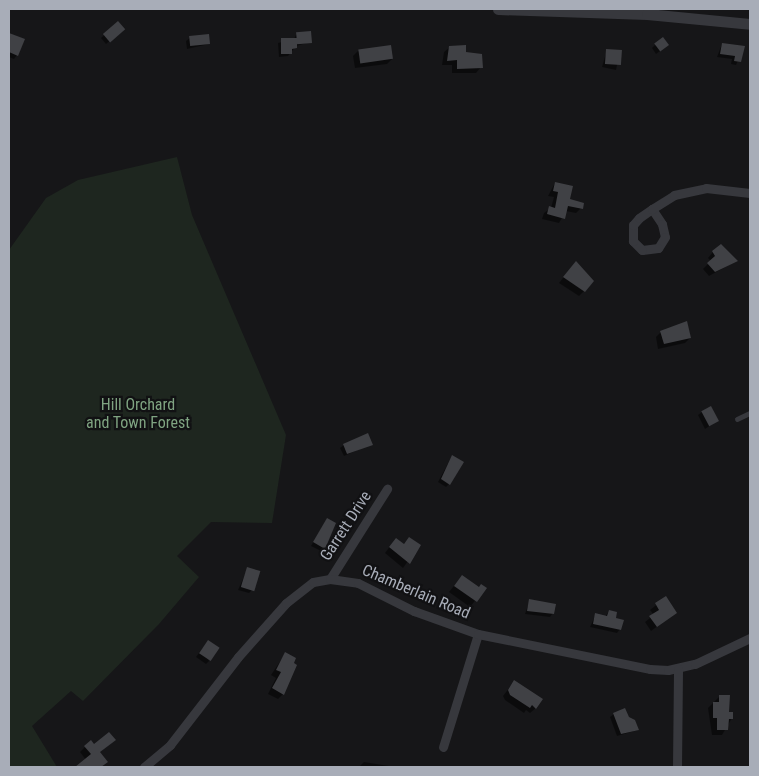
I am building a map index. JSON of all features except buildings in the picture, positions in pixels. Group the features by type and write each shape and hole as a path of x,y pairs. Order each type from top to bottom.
{"street":[{"path":"498,9 647,14 750,24"},
{"path":"652,209 662,224 664,238 658,248 642,250 633,241 632,229 639,218 652,209 687,190 713,188 750,193"},
{"name":"Garrett Drive","path":"330,579 387,489"},
{"name":"Chamberlain Road","path":"144,767 170,745 238,657 286,603 313,582 330,579 358,583 414,611 478,634 650,669 678,669 714,657 750,638"},
{"path":"443,747 478,634"},
{"path":"677,767 678,669"}],"lane":[{"path":"737,419 750,412"}],"green space":[{"name":"Hill Orchard and Town Forest","path":"177,157 192,215 286,435 272,523 211,522 177,556 199,577 159,624 83,701 71,691 32,726 57,767 9,767 9,250 46,198 78,180"}]}
